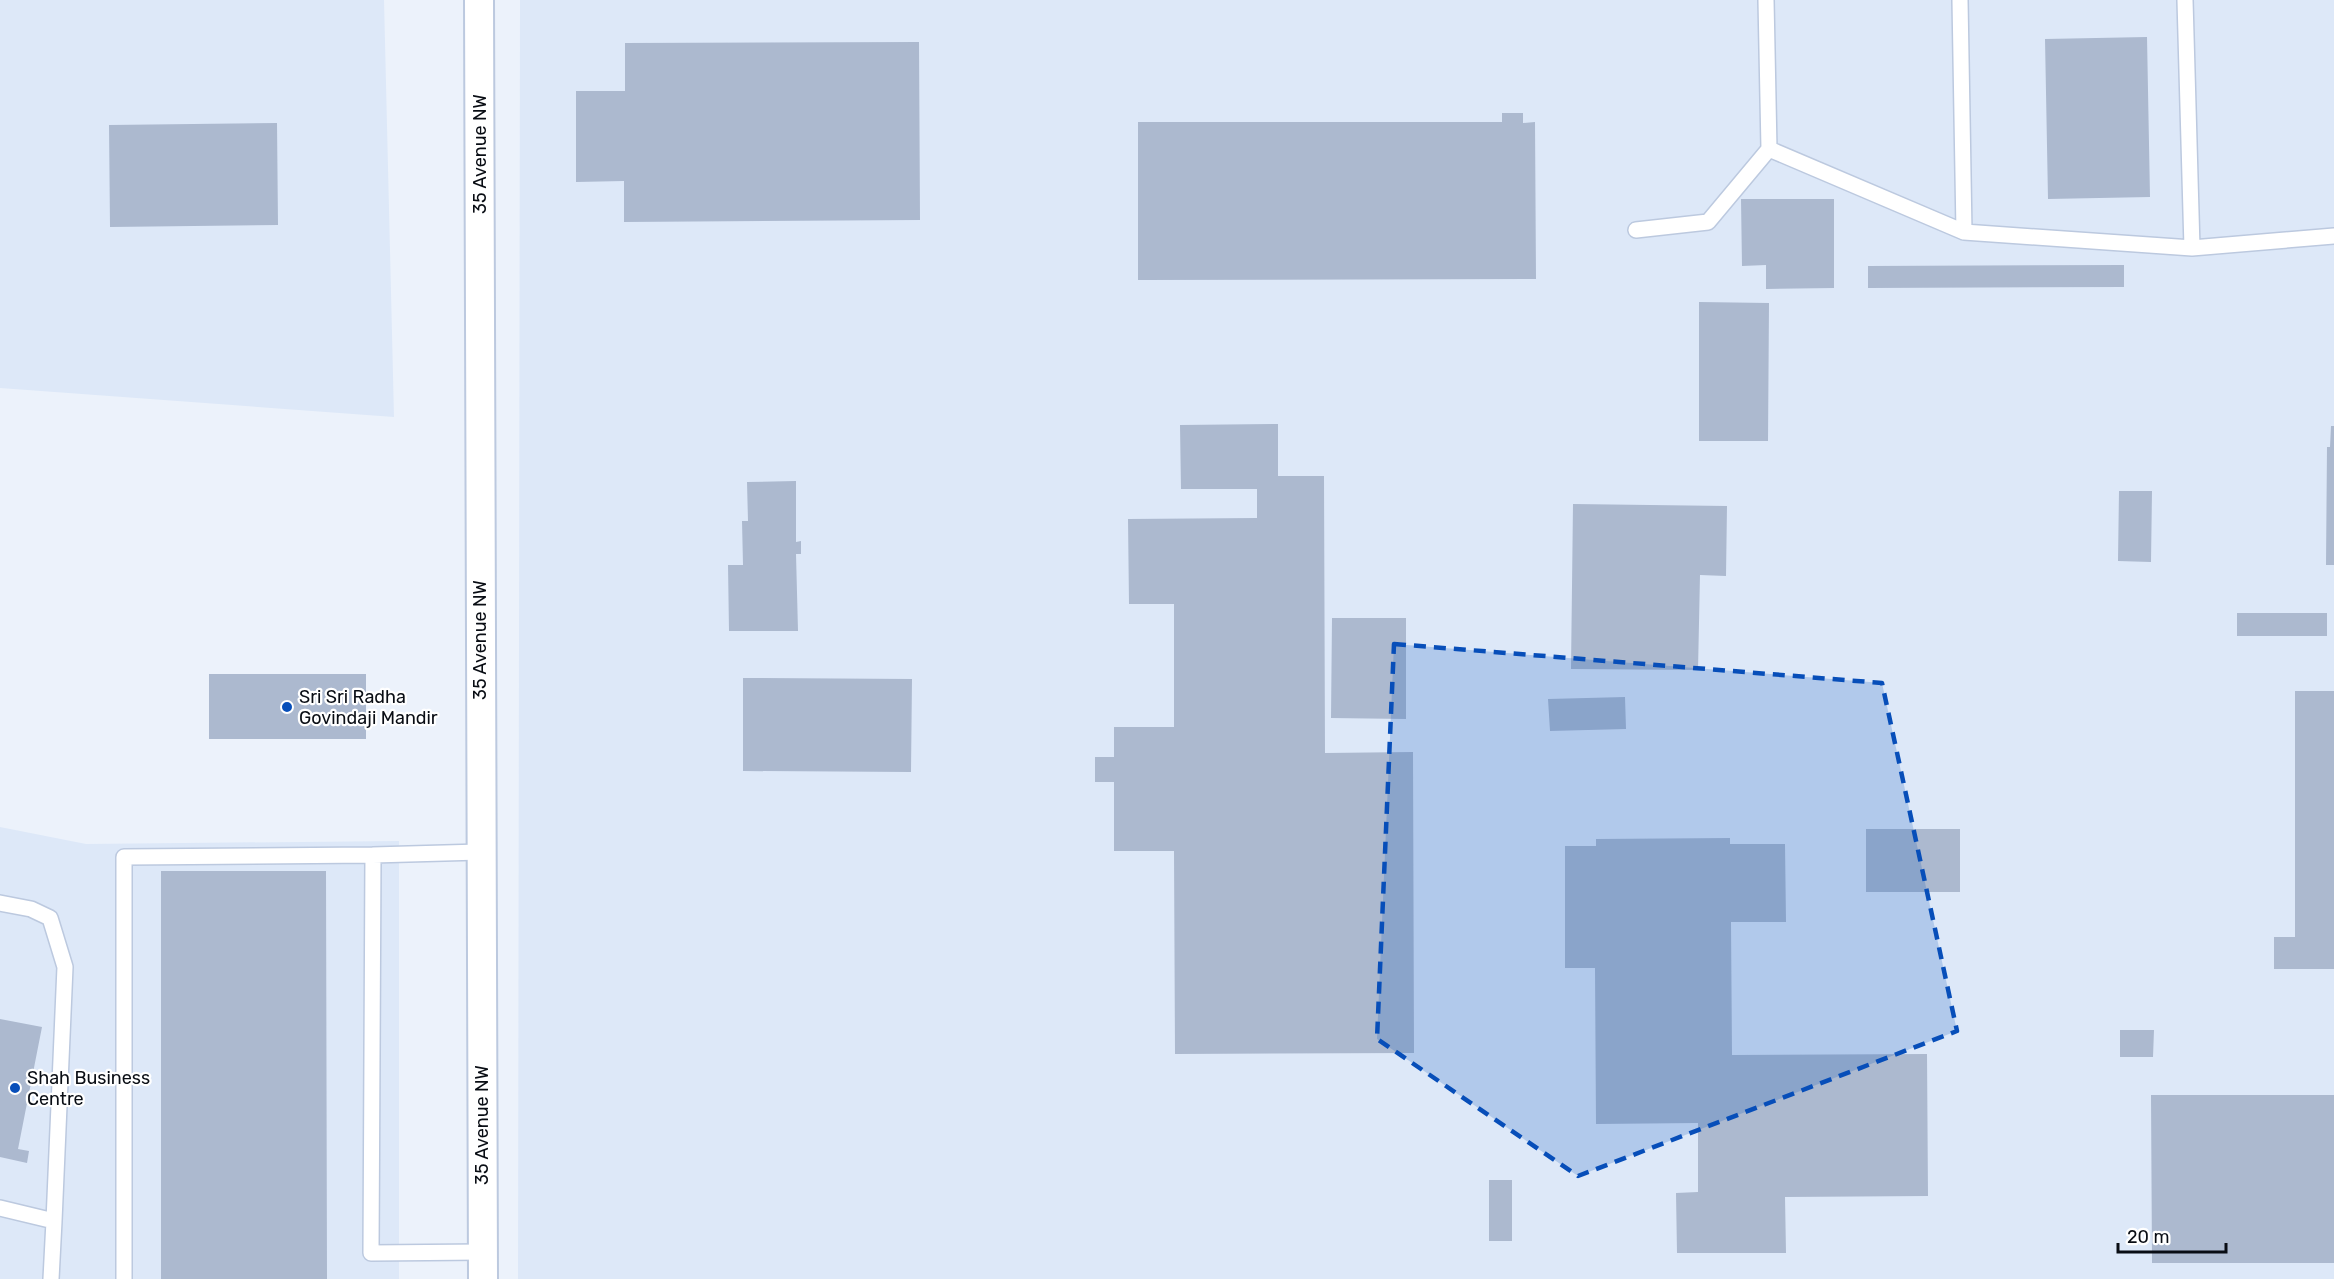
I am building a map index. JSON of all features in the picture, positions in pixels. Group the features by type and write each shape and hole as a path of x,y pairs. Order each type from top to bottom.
{"street":[{"name":"35 Avenue NW","path":"480,0 480,852 483,1265"}],"lane":[{"path":"1636,230 1708,222 1768,149 1766,0"},
{"path":"1960,0 1964,232"},
{"path":"2185,0 2192,248"},
{"path":"1768,149 1964,232 2192,248 2334,236"},
{"path":"124,1279 124,858 480,852"},
{"path":"373,855 371,1253 483,1265"},
{"path":"0,903 31,909 50,918 65,967 51,1279"},
{"path":"0,1208 54,1221"}],"highlighted area":[{"path":"1394,644 1882,683 1957,1031 1578,1176 1377,1039"}],"shaded area":[{"path":"0,0 384,0 394,417 0,388"},
{"path":"520,0 2334,0 2334,1279 518,1279"},
{"path":"0,827 86,844 399,841 399,1279 0,1279"}],"building":[{"path":"2147,37 2150,197 2048,199 2045,39"},
{"path":"919,42 920,220 624,222 624,181 576,182 576,91 625,91 625,43"},
{"path":"1502,113 1523,113 1523,123 1535,122 1536,279 1138,280 1138,122 1502,122"},
{"path":"277,123 278,225 110,227 109,125"},
{"path":"1741,199 1834,199 1834,288 1766,289 1766,265 1742,266"},
{"path":"2124,265 2124,287 1868,288 1868,266"},
{"path":"1699,302 1769,303 1768,441 1699,441"},
{"path":"1278,424 1278,476 1324,476 1325,753 1413,752 1414,1053 1175,1054 1174,851 1114,851 1114,782 1095,782 1095,757 1114,757 1114,727 1174,727 1174,604 1129,604 1128,519 1257,518 1257,489 1181,489 1180,425"},
{"path":"2331,426 2334,426 2334,565 2326,565 2327,447 2330,447"},
{"path":"796,481 796,542 801,541 801,554 796,554 798,631 729,631 728,565 743,565 742,521 748,521 747,482"},
{"path":"2119,491 2152,491 2151,562 2118,561"},
{"path":"1573,504 1727,506 1726,576 1700,575 1698,670 1571,669"},
{"path":"2237,613 2327,613 2327,636 2237,636"},
{"path":"1332,618 1406,618 1406,719 1331,718"},
{"name":"Sri Sri Radha Govindaji Mandir","path":"209,674 366,674 366,739 209,739"},
{"path":"743,678 912,679 911,772 743,771"},
{"path":"2295,691 2334,691 2334,969 2274,969 2274,937 2295,937"},
{"path":"1625,697 1626,729 1550,731 1548,699"},
{"path":"1866,829 1960,829 1960,892 1866,892"},
{"path":"1730,838 1730,844 1785,844 1786,922 1731,922 1732,1055 1927,1054 1928,1196 1785,1197 1786,1253 1677,1253 1676,1193 1698,1192 1698,1123 1596,1124 1595,968 1565,968 1565,846 1596,846 1596,839"},
{"path":"161,871 326,871 327,1279 161,1279"},
{"name":"Shah Business Centre","path":"0,1019 42,1027 18,1149 29,1151 27,1163 0,1157"},
{"path":"2120,1030 2154,1030 2153,1057 2120,1057"},
{"path":"2151,1095 2334,1095 2334,1263 2152,1263"},
{"path":"1489,1180 1512,1180 1512,1241 1489,1241"}],"place":[{"name":"Sri Sri Radha Govindaji Mandir","path":"287,707"},
{"name":"Shah Business Centre","path":"15,1088"}]}
